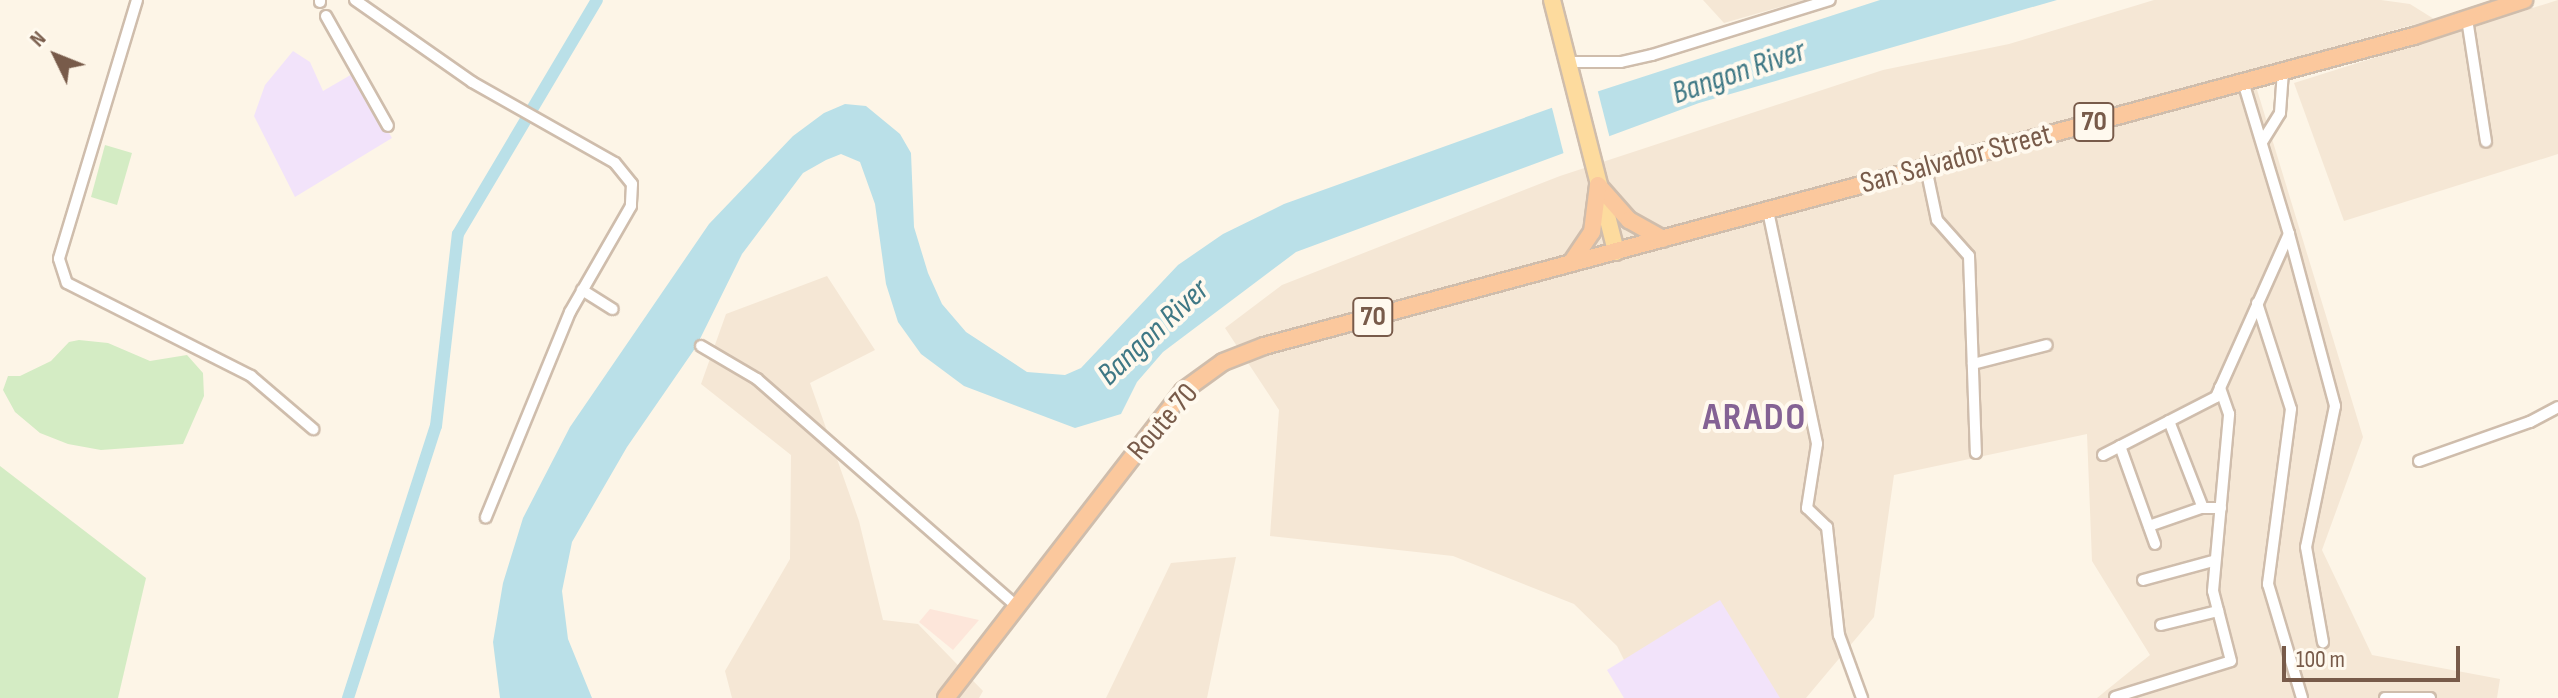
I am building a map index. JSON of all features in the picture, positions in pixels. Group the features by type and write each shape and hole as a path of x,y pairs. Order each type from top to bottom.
{"highway":[{"name":"San Salvador Street","path":"1571,263 2283,71 2524,0"},
{"path":"1598,185 1629,220 1663,239"},
{"path":"1571,263 1592,232 1598,185"},
{"name":"Route 70","path":"946,698 1183,391 1223,362 1264,346 1571,263"}],"main road":[{"path":"1552,0 1616,252"}],"street":[{"path":"137,0 59,259 67,283 251,376 313,429"},
{"path":"355,0 530,115 615,163 632,184 624,222 582,290 486,517"},
{"path":"1568,66 1621,62 1652,55 1830,0"},
{"path":"326,16 388,126"},
{"path":"2467,19 2486,142"},
{"path":"2262,142 2280,113 2283,71"},
{"path":"2243,82 2289,234 2335,406 2306,547 2323,642"},
{"path":"1926,168 1937,220 1969,256 1976,453"},
{"path":"1768,211 1817,444 1807,508 1827,527 1839,635 1862,698"},
{"path":"2103,455 2216,397 2289,234"},
{"path":"582,290 613,309"},
{"path":"2257,303 2291,409 2268,584 2302,698"},
{"path":"1973,364 2047,345"},
{"path":"701,346 757,379 1016,606"},
{"path":"2115,697 2231,661 2218,611 2213,561 2229,414 2220,388"},
{"path":"2419,461 2558,407"},
{"path":"2169,421 2203,508"},
{"path":"2120,446 2155,544"},
{"path":"2149,526 2203,508 2221,508"},
{"path":"2143,580 2213,561"},
{"path":"2161,625 2218,611"},
{"path":"2385,698 2430,698"}],"shaded area":[{"path":"1703,0 1805,0 1724,23"},
{"path":"2154,0 2381,0 2410,4 2434,19 2251,70 2363,437 2322,550 2372,655 2500,679 2497,698 2097,698 2150,655 2092,561 2087,434 1894,475 1874,617 1806,698 1643,698 1617,646 1574,604 1453,556 1270,536 1279,410 1225,328 1282,285 1560,176 1883,70 2009,44"},
{"path":"2558,0 2558,154 2344,221 2294,83"},
{"path":"293,51 310,62 323,91 354,73 392,138 295,197 254,116 265,85"},
{"path":"827,276 875,350 810,383 859,521 883,620 918,624 983,691 979,698 732,698 725,671 790,559 791,455 701,384 726,314"},
{"path":"1236,557 1207,698 1106,698 1171,563"},
{"path":"1720,600 1780,698 1624,698 1607,670"},
{"path":"930,609 979,620 953,650 919,622"}],"green space":[{"path":"105,145 132,153 117,205 91,197"},
{"path":"69,342 108,343 150,361 187,355 203,373 204,396 183,444 101,450 68,444 40,433 15,412 3,390 8,376 20,376 51,361"},
{"path":"0,466 146,578 118,698 0,698"}],"water":[{"name":"Bangon River","path":"1880,0 2057,0 1699,103 1296,252 1163,352 1137,382 1121,414 1075,428 964,386 921,354 898,322 886,284 875,204 860,162 841,154 826,160 803,173 742,254 696,347 627,447 572,542 562,591 568,639 592,698 500,698 493,642 503,583 523,518 570,427 709,224 793,136 824,113 845,104 866,106 900,134 911,153 914,227 928,273 942,304 966,332 1027,372 1065,375 1081,368 1178,265 1223,234 1284,204 1596,92"}],"pier":[{"path":"1597,88 1610,139 1564,155 1551,104"}],"waterway":[{"path":"348,698 436,426 458,234 597,0"}],"district":[{"name":"ARADO","path":"1755,418"}]}
